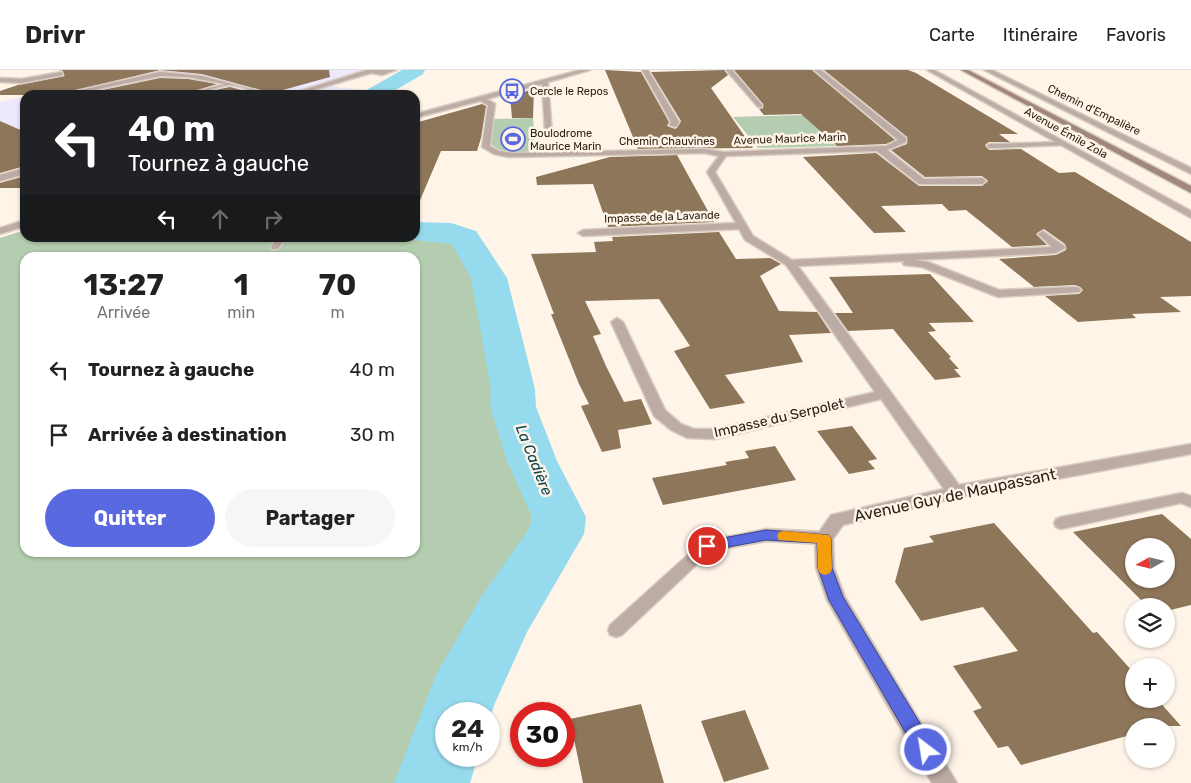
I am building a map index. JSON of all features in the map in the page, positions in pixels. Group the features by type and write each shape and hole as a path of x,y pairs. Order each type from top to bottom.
{"main road":[{"path":"964,70 1191,190"}],"street":[{"path":"306,90 372,70 382,73"},
{"path":"320,90 394,70"},
{"path":"420,115 587,70"},
{"path":"645,70 675,122 674,125"},
{"path":"728,70 760,106"},
{"name":"Avenue Maurice Marin","path":"817,70 903,140 888,148 880,149 724,154 711,172 749,238 792,266 955,492"},
{"name":"Avenue Émile Zola","path":"930,70 1191,215"},
{"name":"Chemin d'Empalière","path":"987,70 1191,171"},
{"path":"0,80 22,81 61,74"},
{"path":"545,82 548,132"},
{"name":"Chemin Chauvines","path":"482,99 492,104 486,140 486,147 492,151 506,154 532,155 704,151 724,154"},
{"path":"880,149 922,182 982,181"},
{"path":"0,178 20,172"},
{"path":"0,231 20,225"},
{"name":"Impasse de la Lavande","path":"583,232 743,226"},
{"path":"792,266 1060,248 1043,234"},
{"path":"792,266 924,264 998,294 1075,290"},
{"name":"Impasse du Serpolet","path":"617,322 659,413 676,427 692,434 716,434 884,394"},
{"name":"Avenue Guy de Maupassant","path":"824,538 838,520 955,492 1191,449"},
{"path":"824,538 825,568 836,600 945,783"}],"lane":[{"path":"85,90 160,74 192,74 252,90"},
{"path":"207,90 230,84"},
{"path":"990,146 1063,144"},
{"path":"276,247 279,242"},
{"path":"1061,522 1182,498 1191,502"},
{"path":"616,630 707,546 766,535 824,538"}],"shaded area":[{"path":"146,70 366,70 321,83 342,88 365,90 54,90"},
{"path":"20,97 20,165 0,170 0,102"}],"green space":[{"path":"803,115 836,146 758,148 733,117"},
{"name":"Boulodrome Maurice Marin","path":"533,118 535,147 532,153 500,150 491,144 494,119"},
{"path":"20,232 20,242 420,242 420,233 448,234 462,239 483,277 507,388 507,407 551,519 548,532 454,702 435,702 435,749 422,783 0,783 0,238"}],"building":[{"path":"59,70 160,70 78,90 20,90 20,95 0,95 0,91 18,85 64,76 63,71"},
{"path":"160,70 329,70 330,77 283,90 261,90 202,74"},
{"path":"605,70 641,72 669,122 667,126 675,129 681,121 651,72 724,70 728,75 711,88 753,148 638,149"},
{"path":"734,70 812,70 895,140 886,144 837,146 801,114 764,115 759,109 763,108 763,104"},
{"path":"824,70 908,70 916,73 1018,134 999,134 1010,142 989,142 985,145 989,150 1021,149 1059,173 1075,172 1191,242 1191,296 1160,297 1181,312 1132,314 1136,318 1078,322 1045,296 1079,294 1083,290 1080,287 1075,285 1034,287 999,259 1056,255 1066,250 1065,244 1044,229 1036,234 1047,245 1012,247 966,210 949,211 942,204 881,206 906,232 874,233 803,157 876,153 919,186 982,186 988,181 982,176 925,177 891,150 907,144 907,137"},
{"path":"160,78 188,79 217,84 198,90 103,90"},
{"path":"230,87 241,90 216,90"},
{"path":"534,89 533,118 512,118 510,96"},
{"path":"482,104 486,106 477,151 441,151 420,200 420,122"},
{"path":"0,121 20,130 20,167 0,173"},
{"path":"677,155 714,222 608,227 593,184 537,185 536,177 610,157"},
{"path":"20,177 20,188 0,188 0,183"},
{"path":"719,232 736,259 770,258 781,264 760,276 779,311 817,312 831,333 789,335 803,362 725,375 745,403 710,409 674,351 690,346 659,299 585,301 601,334 593,336 624,402 641,399 652,424 618,430 621,448 602,452 581,406 589,404 551,314 554,314 531,254 596,252 594,242 613,241 612,237"},
{"path":"930,274 974,322 929,323 936,331 928,332 951,357 949,358 959,369 954,369 961,377 935,380 893,329 848,331 835,313 853,313 829,277"},
{"path":"852,426 877,459 868,461 875,469 849,474 817,431"},
{"path":"775,446 796,480 663,505 652,478 727,465 725,462 749,458 745,451"},
{"path":"1162,514 1191,539 1191,605 1175,609 1175,598 1139,598 1129,588 1175,588 1175,538 1125,538 1125,584 1073,532"},
{"path":"994,523 1093,633 1097,632 1125,663 1125,708 1165,708 1174,718 1125,718 1125,736 1021,765 1008,746 998,748 973,711 982,708 953,666 1018,651 983,607 921,621 895,582 904,548 934,542 929,536"},
{"path":"641,704 664,783 583,783 575,744 575,718"},
{"path":"745,710 769,769 724,782 701,721"},
{"path":"1175,719 1181,726 1175,726"}],"waterway":[{"name":"La Cadière","path":"381,90 416,70"},
{"name":"La Cadière","path":"420,232 451,233 465,238 489,278 513,389 513,407 532,461 559,517 556,534 503,616 460,702"},
{"name":"La Cadière","path":"432,783 438,767"}],"slow traffic":[{"path":"784,536 824,538 825,569"}],"place":[{"name":"Cercle le Repos","path":"512,91"},
{"name":"Boulodrome Maurice Marin","path":"513,139"}],"route":[{"path":"707,546 766,535 824,538 825,568 836,600 926,750"}]}
